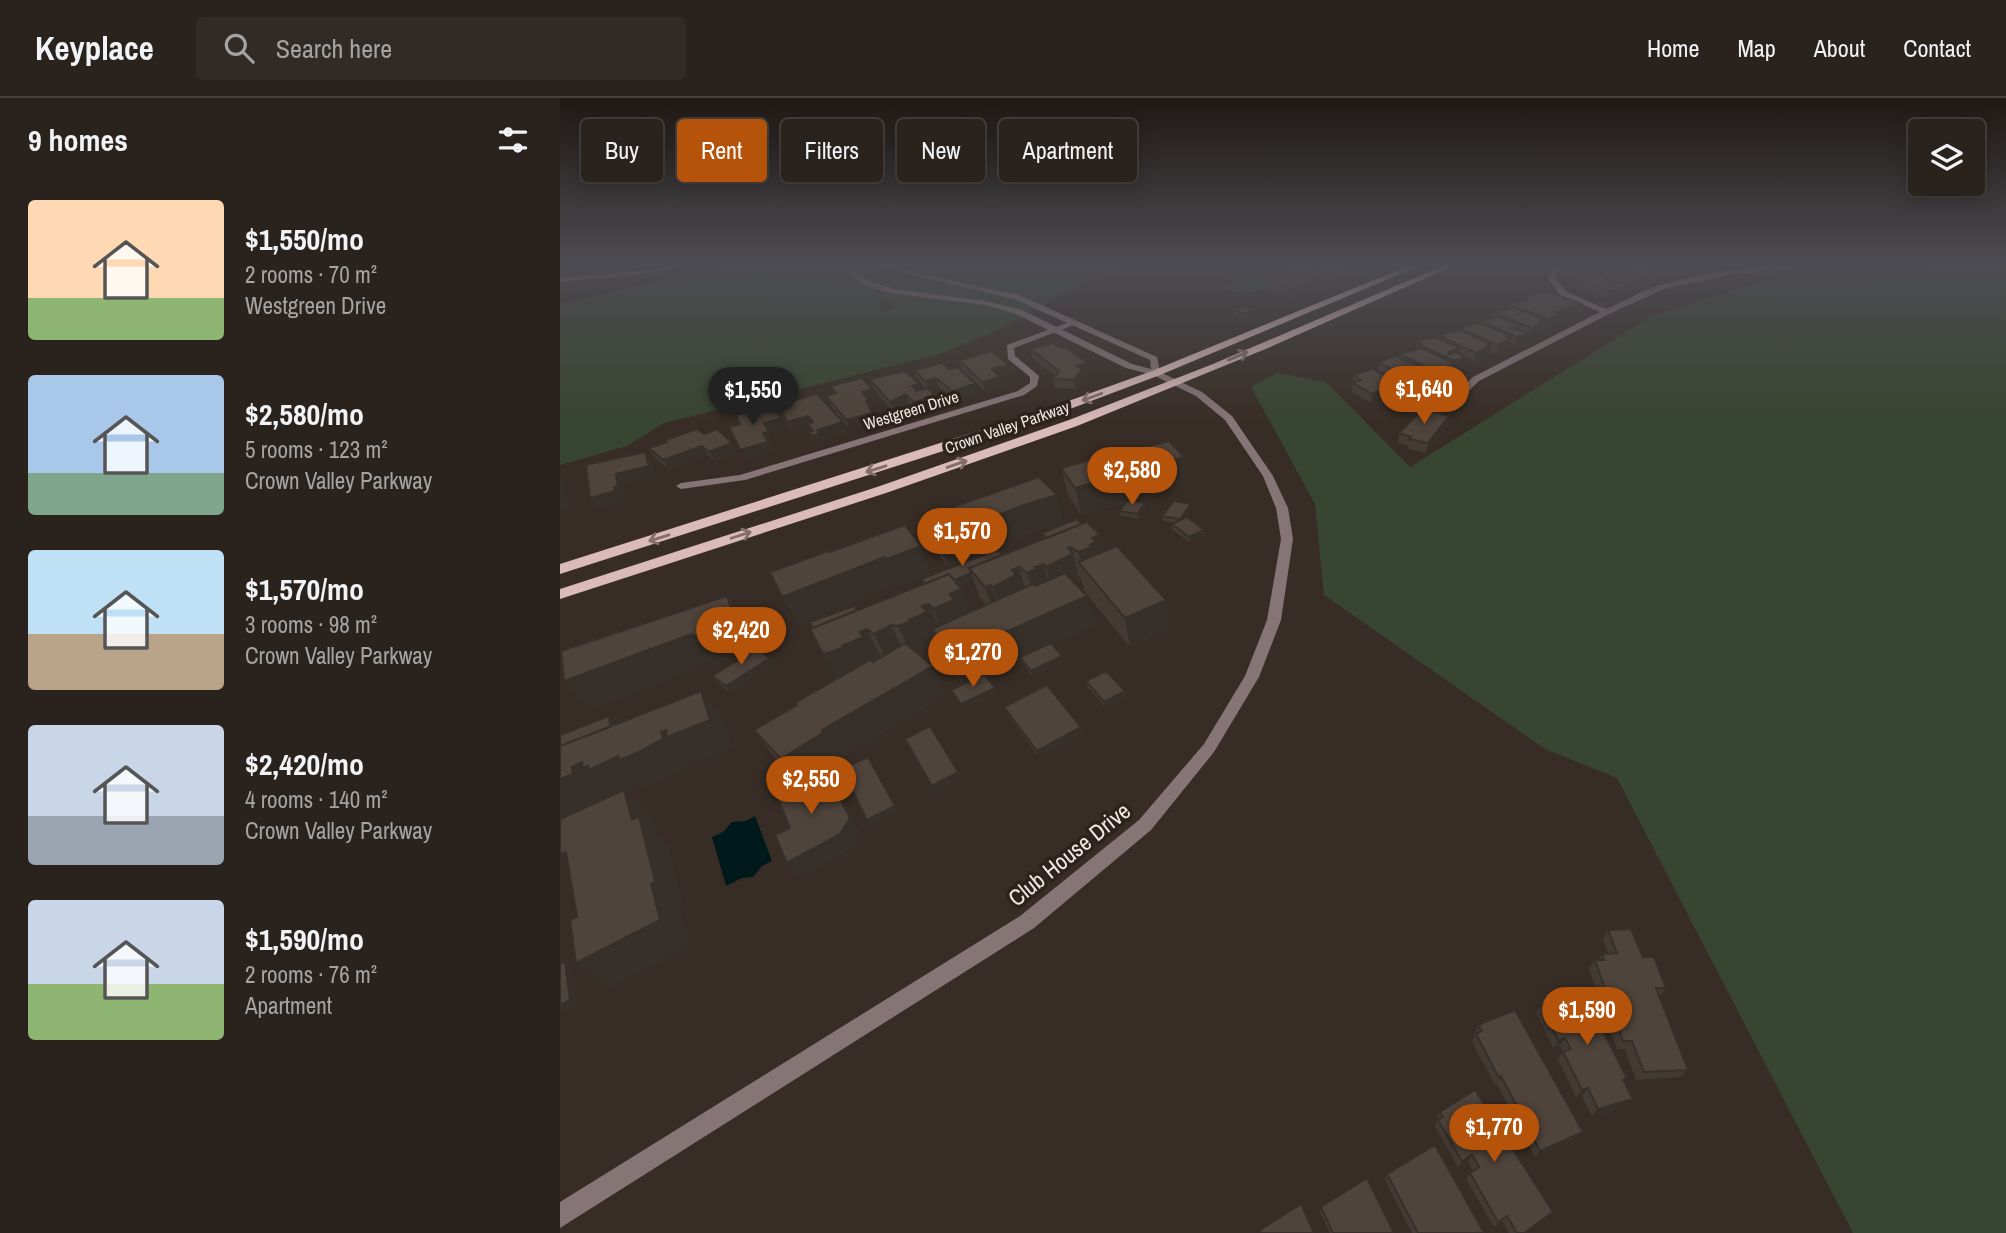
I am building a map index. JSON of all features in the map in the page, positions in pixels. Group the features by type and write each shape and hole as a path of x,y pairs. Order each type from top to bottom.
{"main road":[{"name":"Crown Valley Parkway","path":"560,569 978,437 1156,373 1292,317"},
{"name":"Crown Valley Parkway","path":"560,594 960,463 1175,383 1330,317"}],"street":[{"name":"Club House Drive","path":"560,1216 1027,922 1146,825 1209,748 1252,677 1274,620 1287,539 1282,508 1268,476 1229,418 1199,394 1156,373 1129,366 1031,317"},
{"name":"Club House Drive","path":"1061,317 1154,359 1156,373"},
{"path":"1451,403 1476,379 1596,317"},
{"name":"Westgreen Drive","path":"681,486 741,478 1021,393 1034,384 1035,376 1011,357 1010,347 1075,323"}],"green space":[{"path":"560,317 1021,317 940,354 664,423 627,446 560,465"},
{"path":"1650,317 2006,317 2006,1233 1853,1233 1617,778 1545,749 1324,595 1315,504 1251,387 1277,373 1326,382 1410,467"}],"water":[{"path":"755,816 772,861 762,866 753,877 742,878 726,886 712,837 723,832 732,822 746,821"}],"building":[{"path":"1499,317 1520,325 1511,328 1529,333 1517,337 1481,321"},
{"path":"1506,317 1537,317 1544,320 1541,321 1545,322 1532,328"},
{"path":"1480,323 1510,336 1507,337 1511,339 1498,345 1459,328"},
{"path":"1460,330 1490,346 1476,353 1438,335"},
{"path":"1435,337 1460,348 1448,352 1448,355 1456,352 1466,357 1454,361 1418,344 1421,343 1418,341"},
{"path":"1053,343 1061,348 1065,347 1088,363 1077,366 1082,369 1074,380 1053,379 1059,371 1030,349"},
{"path":"1422,348 1453,363 1449,365 1453,366 1438,373 1399,354"},
{"path":"992,351 1009,365 992,369 1000,377 982,382 959,360"},
{"path":"1395,356 1436,374 1422,379 1412,374 1416,372 1413,371 1400,375 1379,362"},
{"path":"942,363 949,369 958,367 975,384 952,391 936,378 925,381 914,370"},
{"path":"1372,369 1413,389 1399,394 1389,388 1399,384 1390,385 1372,394 1352,383 1361,380 1354,375"},
{"path":"906,371 919,384 912,386 917,391 928,388 935,396 913,402 906,394 890,402 869,379"},
{"path":"862,378 872,389 862,392 872,413 846,420 826,396 836,393 830,386"},
{"path":"817,394 843,422 817,430 819,434 812,436 809,432 813,431 808,424 813,422 808,416 788,422 776,405"},
{"path":"773,406 781,418 764,423 769,432 763,433 768,442 740,450 729,427 740,424 736,415"},
{"path":"1432,411 1449,416 1428,443 1409,439 1411,437 1399,433 1419,413"},
{"path":"697,429 704,434 717,429 732,443 709,452 702,446 663,460 649,448 667,442 665,440"},
{"path":"1169,441 1184,457 1075,488 1061,468 1090,460"},
{"path":"645,452 649,466 616,474 618,486 614,487 615,491 590,498 586,465"},
{"path":"1039,477 1057,495 938,538 922,518"},
{"path":"1128,500 1145,503 1137,514 1120,511"},
{"path":"1174,501 1191,504 1180,519 1162,516"},
{"path":"1187,517 1204,530 1189,537 1172,524"},
{"path":"1077,519 1082,524 1047,538 1042,533"},
{"path":"1087,522 1100,535 1092,538 1096,542 1090,545 1092,547 1078,552 1068,548 1073,554 1046,567 1044,564 1027,573 1019,567 1012,570 1016,575 993,587 985,587 969,568"},
{"path":"905,525 921,546 782,597 770,572 828,551"},
{"path":"1117,546 1166,600 1125,618 1078,562"},
{"path":"997,550 1002,555 969,568 971,573 954,580 949,574 925,584 921,579"},
{"path":"1065,573 1087,596 951,656 932,629 1033,584 1035,586"},
{"path":"949,574 961,589 950,594 954,600 933,609 929,604 922,606 927,612 909,620 910,622 891,625 874,634 867,629 860,632 863,637 842,646 843,648 823,654 810,629"},
{"path":"727,596 735,621 564,681 561,651"},
{"path":"854,606 857,610 813,628 810,622"},
{"path":"905,643 933,666 822,730 824,732 781,759 754,730 797,705 795,703"},
{"path":"1051,643 1062,656 1031,671 1020,657"},
{"path":"756,649 770,658 726,686 712,676"},
{"path":"1106,671 1125,691 1104,702 1086,681"},
{"path":"984,674 995,688 961,704 951,690"},
{"path":"1047,685 1081,727 1037,751 1004,707"},
{"path":"701,691 710,720 667,737 666,730 661,732 663,739 637,753 619,760 618,756 589,770 588,766 583,768 582,762 572,767 573,774 560,779 560,746"},
{"path":"609,716 610,727 560,746 560,735"},
{"path":"930,726 958,772 932,786 905,739"},
{"path":"868,757 895,806 867,820 842,769"},
{"path":"824,769 850,818 840,834 787,863 775,835 790,828 777,797 803,784 800,781"},
{"path":"624,790 632,820 639,817 655,881 651,884 660,920 576,963 570,920 577,917 566,852 560,854 560,819"},
{"path":"1631,929 1643,957 1654,957 1666,988 1656,988 1688,1070 1644,1072 1632,1041 1623,1041 1595,960 1604,960 1602,954 1617,953 1608,930"},
{"path":"565,961 570,1000 560,1005 560,964"},
{"path":"1579,985 1627,1078 1623,1080 1633,1099 1598,1109 1588,1088 1582,1090 1563,1052 1571,1049 1565,1038 1558,1040 1541,1004 1548,1003 1545,994"},
{"path":"1515,1010 1583,1132 1540,1151 1476,1034 1482,1031 1478,1025"},
{"path":"1475,1090 1553,1212 1524,1233 1517,1233 1507,1216 1498,1222 1470,1173 1479,1167 1472,1155 1462,1161 1438,1120 1443,1117 1440,1112"},
{"path":"1435,1145 1484,1233 1418,1233 1387,1174"},
{"path":"1367,1178 1394,1233 1333,1233 1321,1207"},
{"path":"1301,1204 1314,1233 1261,1233 1260,1230"}]}
